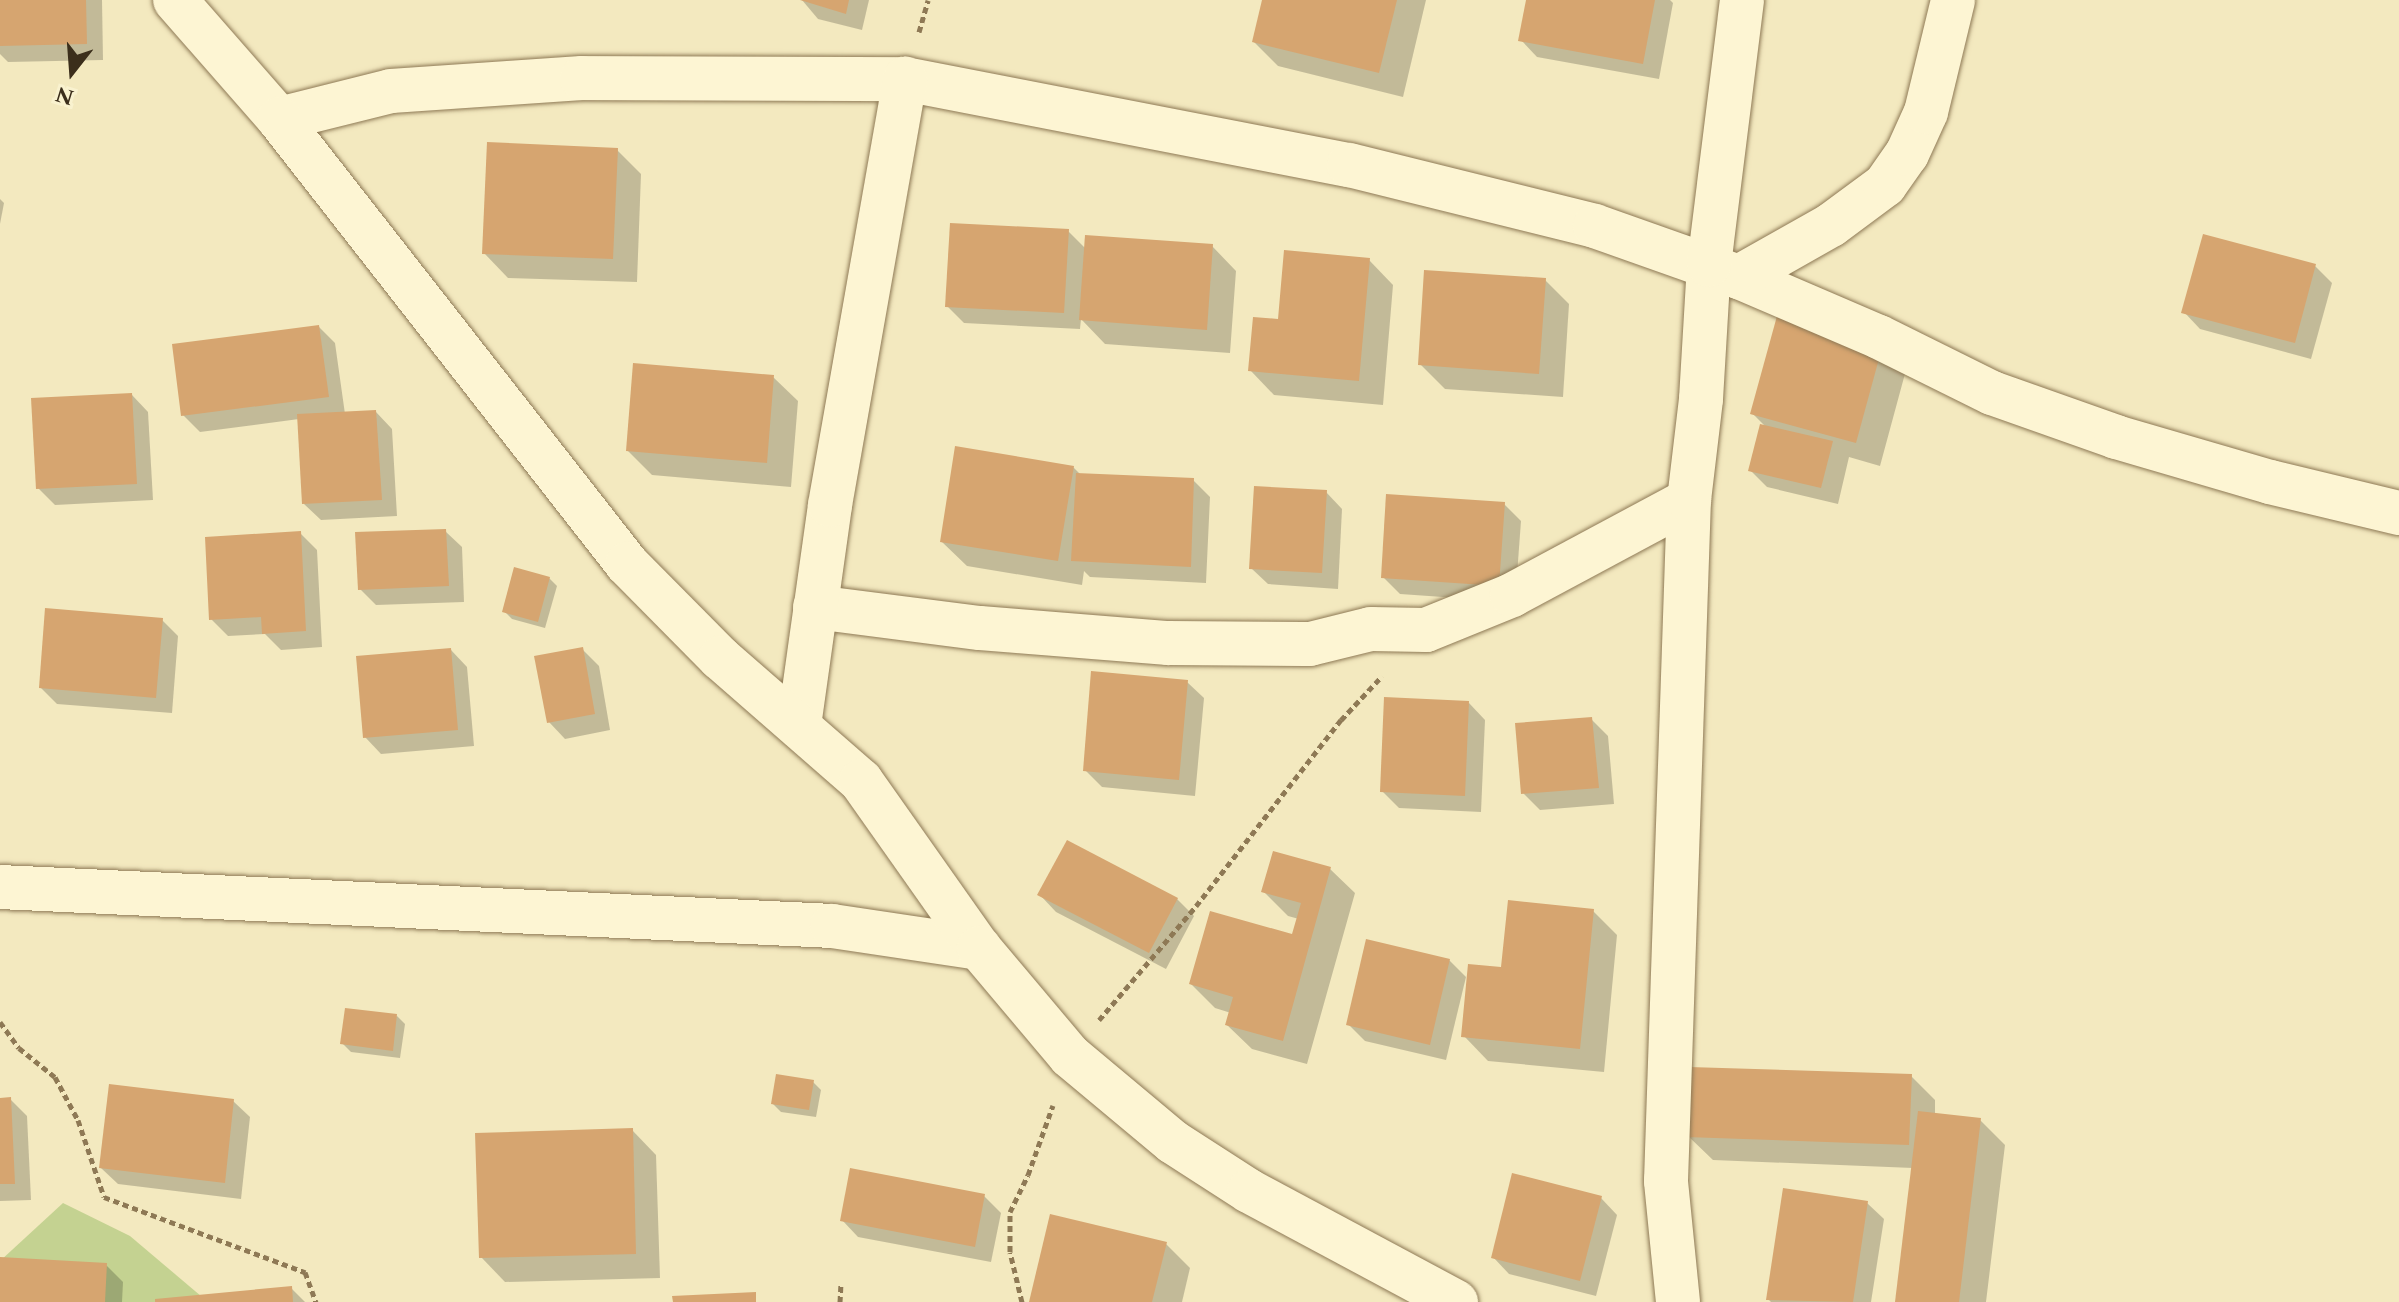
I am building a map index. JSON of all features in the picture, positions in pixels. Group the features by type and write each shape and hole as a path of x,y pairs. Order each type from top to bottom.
{"street":[{"path":"175,0 279,119 627,564 720,658 861,781 979,948 1070,1056 1173,1142 1224,1174 1456,1302"},
{"path":"1678,1302 1666,1181 1689,500 1701,399 1724,271 1742,0"},
{"path":"1724,271 1831,225 1885,185 1907,154 1926,112 1953,0"},
{"path":"279,119 391,91 582,78 905,79 1349,165 1595,226 1724,271 1879,337 1992,393 2144,445 2270,482 2399,513"},
{"path":"799,726 815,607 905,79"},
{"path":"815,607 980,628 1168,643 1310,644 1371,629 1426,630 1512,595 1689,500"},
{"path":"0,887 832,926 979,948"}],"path":[{"path":"1022,1302 1010,1252 1010,1212 1028,1175 1070,1056 1196,906 1341,720 1426,630"},
{"path":"0,1022 19,1048 55,1077 78,1120 104,1197 305,1272 316,1302"},
{"path":"840,1302 841,1283"}],"green space":[{"path":"63,1203 130,1236 208,1302 0,1302 0,1261"}],"building":[{"path":"0,0 86,0 87,44 0,46"},
{"path":"800,0 849,0 846,14"},
{"path":"1262,0 1397,0 1379,73 1252,42"},
{"path":"1526,0 1655,0 1643,64 1518,41"},
{"path":"487,142 618,148 613,259 482,254"},
{"path":"950,223 1069,229 1064,313 945,307"},
{"path":"2203,234 2316,264 2295,343 2181,313"},
{"path":"1085,235 1213,244 1207,330 1079,320"},
{"path":"1284,250 1370,258 1359,381 1248,371 1253,317 1278,319"},
{"path":"1424,270 1546,278 1539,374 1418,365"},
{"path":"1777,316 1883,344 1856,443 1750,414"},
{"path":"319,325 329,397 181,416 172,344"},
{"path":"633,363 774,375 767,463 626,451"},
{"path":"132,393 137,484 36,489 31,398"},
{"path":"376,410 382,500 302,504 297,414"},
{"path":"1760,424 1833,441 1821,488 1748,471"},
{"path":"955,446 1074,466 1058,561 940,542"},
{"path":"1076,473 1194,478 1191,567 1071,561"},
{"path":"1254,486 1327,490 1322,573 1249,569"},
{"path":"1386,494 1505,502 1499,586 1381,578"},
{"path":"446,529 449,586 358,590 355,532"},
{"path":"301,531 306,631 262,634 261,617 209,620 205,537"},
{"path":"514,567 550,577 538,622 502,612"},
{"path":"45,608 163,618 156,698 39,688"},
{"path":"583,647 595,714 547,723 534,656"},
{"path":"451,648 458,730 363,738 356,656"},
{"path":"1091,671 1188,680 1179,780 1083,771"},
{"path":"1384,697 1469,701 1465,796 1380,792"},
{"path":"1592,717 1599,788 1521,794 1515,723"},
{"path":"1067,840 1178,898 1149,953 1037,895"},
{"path":"1273,851 1331,867 1283,1041 1225,1025 1233,997 1189,984 1210,911 1292,934 1301,903 1261,892"},
{"path":"1508,900 1594,909 1580,1049 1461,1037 1468,964 1501,967"},
{"path":"1366,939 1450,959 1430,1045 1346,1025"},
{"path":"345,1008 397,1014 393,1051 340,1044"},
{"path":"1689,1067 1912,1074 1909,1145 1686,1137"},
{"path":"776,1074 814,1080 809,1110 771,1104"},
{"path":"109,1084 234,1099 225,1183 99,1168"},
{"path":"11,1097 15,1184 0,1184 0,1098"},
{"path":"1918,1111 1981,1118 1959,1302 1895,1302"},
{"path":"633,1128 636,1254 479,1258 475,1133"},
{"path":"850,1168 985,1194 975,1247 840,1221"},
{"path":"1512,1173 1602,1196 1580,1281 1491,1258"},
{"path":"1783,1188 1868,1201 1853,1302 1766,1300"},
{"path":"1050,1214 1167,1242 1152,1302 1029,1302"},
{"path":"0,1257 107,1263 105,1302 0,1302"},
{"path":"292,1286 293,1302 155,1302 155,1299"},
{"path":"756,1292 756,1302 673,1302 672,1296"}]}
